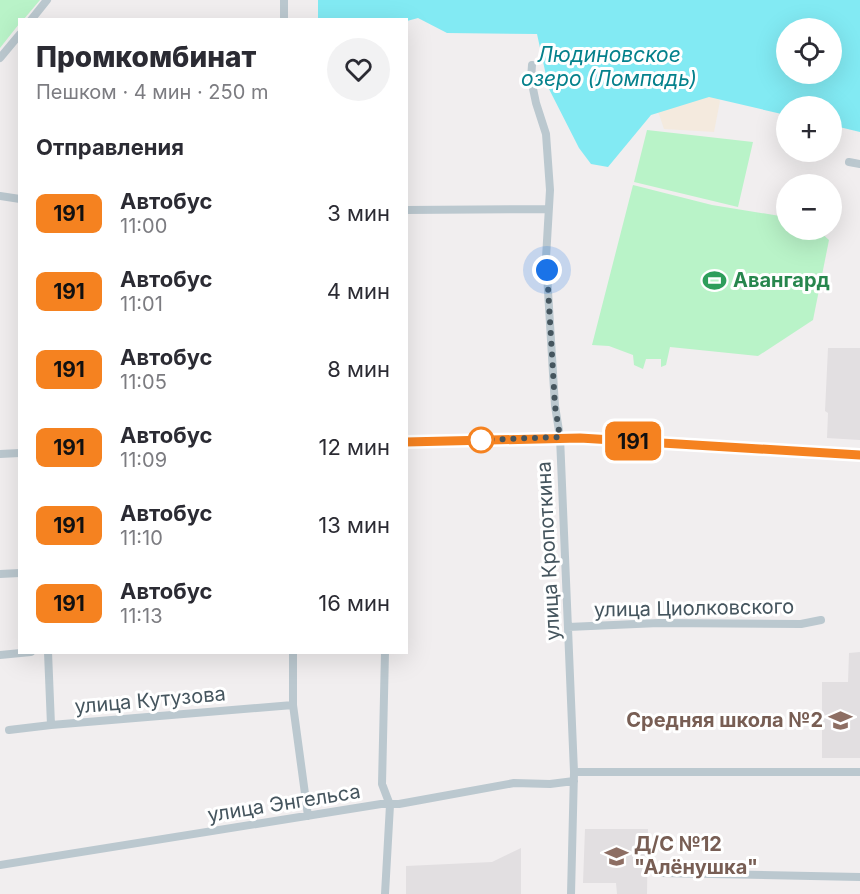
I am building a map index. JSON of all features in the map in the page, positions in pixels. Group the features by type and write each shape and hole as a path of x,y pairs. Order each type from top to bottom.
{"street":[{"path":"34,18 47,0"},
{"path":"284,0 284,18"},
{"path":"0,58 18,36"},
{"name":"улица Кропоткина","path":"532,65 533,87 546,134 550,190 547,270 555,406 560,437 574,772 571,894"},
{"path":"849,162 860,164"},
{"path":"0,196 18,199"},
{"path":"408,210 548,209"},
{"path":"408,442 560,437 860,455"},
{"path":"0,454 18,453"},
{"path":"0,574 18,573"},
{"name":"улица Циолковского","path":"568,627 659,623 801,624 821,620"},
{"path":"0,655 18,653"},
{"path":"48,654 51,725"},
{"path":"293,654 293,705 308,816"},
{"path":"385,654 382,784 390,805 385,894"},
{"name":"улица Кутузова","path":"9,730 293,705"},
{"path":"574,772 860,772"},
{"name":"улица Энгельса","path":"0,865 381,804 390,805 514,783 526,785 574,781"},
{"path":"660,873 860,877"}],"shaded area":[{"path":"828,348 860,348 860,440 827,438 828,413 825,411"},
{"name":"Средняя школа №2","path":"860,652 860,758 822,758 822,682 848,682 849,653"},
{"name":"Д/С №12 \"Алёнушка\"","path":"585,829 648,829 647,894 617,894 616,883 583,883"},
{"path":"521,848 521,894 406,894 406,866 492,862"}],"green space":[{"path":"0,0 40,0 25,18 18,18 18,25 0,48"},
{"path":"647,130 753,142 738,207 634,182"},
{"name":"Авангард","path":"633,185 712,205 776,215 776,240 829,240 813,320 758,356 670,347 666,365 661,367 661,359 646,359 643,369 634,365 633,355 609,346 592,345"}],"sand":[{"path":"707,86 720,101 714,132 664,129 659,114 651,106"}],"water":[{"name":"Людиновское озеро (Ломпадь)","path":"318,0 860,0 860,132 842,128 842,96 776,96 776,113 709,97 651,115 608,167 591,164 579,148 549,89 537,34 447,33 418,18 408,21 408,18 318,18"}],"bus line":[{"name":"191","path":"408,442 560,437 860,455"}],"place":[{"name":"Авангард","path":"715,280"},
{"name":"Средняя школа №2","path":"841,720"},
{"name":"Д/С №12 \"Алёнушка\"","path":"616,856"}],"route":[{"path":"481,440 560,437 555,406 547,270"}]}
